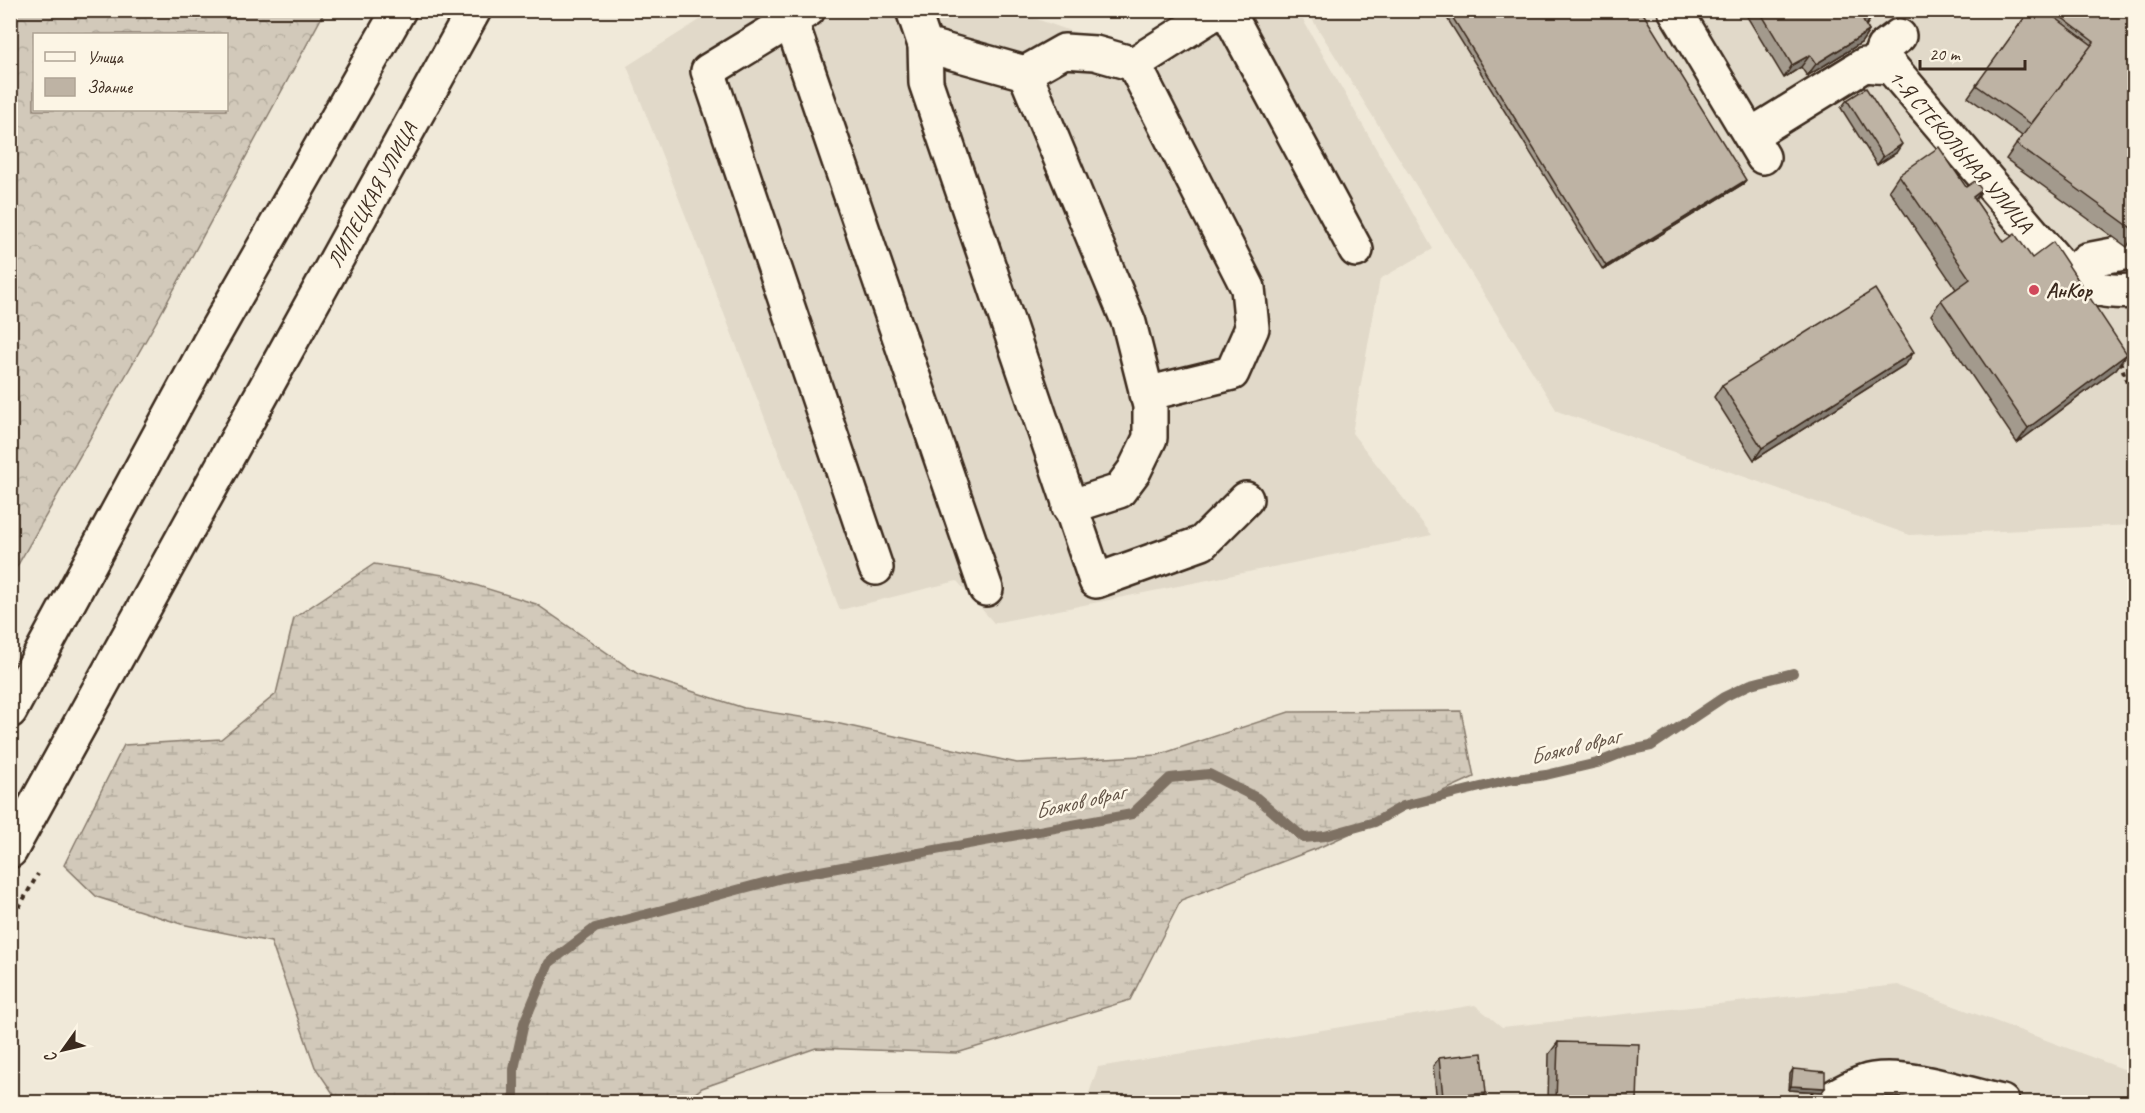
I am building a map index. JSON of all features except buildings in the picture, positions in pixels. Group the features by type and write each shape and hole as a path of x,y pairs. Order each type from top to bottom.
{"main road":[{"path":"10,711 208,345 399,10"},
{"name":"ЛИПЕЦКАЯ УЛИЦА","path":"10,851 474,10"},
{"path":"913,10 925,45 926,83 1096,581 1202,543 1246,499"},
{"path":"1134,64 1219,10"},
{"path":"1227,10 1356,250"},
{"name":"1-Я СТЕКОЛЬНАЯ УЛИЦА","path":"1675,10 1757,146 1864,65 1891,66 2081,283"},
{"path":"876,568 708,71 800,16 986,589"},
{"path":"1877,66 1883,48 1899,36"},
{"path":"925,45 1025,73 1064,51 1095,53 1134,64 1248,288 1252,327 1232,373 1146,394"},
{"path":"1025,73 1129,323 1150,406 1150,438 1134,471 1119,491 1069,507"},
{"path":"2118,356 2088,312 2081,283 2087,260 2134,251"},
{"path":"2081,283 2117,292 2134,291"},
{"path":"1827,1102 1872,1080 1908,1080 2002,1102"}],"path":[{"path":"2118,356 2134,403"}],"shaded area":[{"path":"714,11 1014,11 1110,45 1157,40 1193,11 1298,11 1433,249 1380,279 1352,433 1432,535 994,623 957,581 840,610 627,66"},
{"path":"1307,11 2134,11 2134,525 1910,535 1557,411"},
{"path":"1898,985 2134,1073 2134,1102 1086,1102 1098,1067 1475,1005 1502,1027"}],"green space":[{"path":"11,10 325,11 159,317 11,577"},
{"path":"374,564 443,575 536,604 638,674 744,708 831,722 1017,763 1158,755 1289,712 1461,711 1474,777 1318,848 1181,900 1130,1000 957,1053 816,1048 702,1088 684,1102 339,1102 315,1067 271,942 181,924 97,897 64,865 124,745 221,739 276,694 294,618"}],"waterway":[{"name":"Бояков овраг","path":"514,1102 514,1069 524,1023 549,963 595,928 782,878 1132,814 1170,778 1209,774 1257,798 1304,838 1325,836 1375,822 1403,806 1509,780 1546,775 1597,763 1627,751 1651,746 1724,697 1751,684 1793,673"}],"place":[{"name":"АнКор","path":"2034,290"}]}
